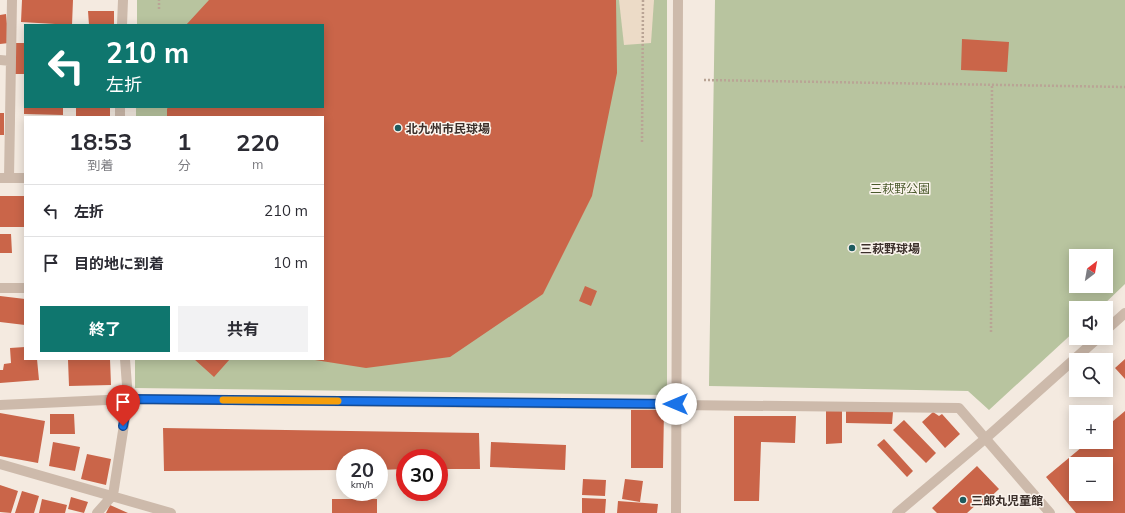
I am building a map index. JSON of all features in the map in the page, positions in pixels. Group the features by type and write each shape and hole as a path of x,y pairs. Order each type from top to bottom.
{"street":[{"path":"12,0 11,62 4,178 24,178"},
{"path":"122,24 123,0"},
{"path":"676,513 678,0"},
{"path":"0,60 11,62"},
{"path":"0,288 24,288"},
{"path":"1113,324 1125,313"},
{"path":"897,513 986,438 1090,345"},
{"path":"97,513 113,495 128,399 125,360"},
{"path":"0,405 128,399 959,408 1050,513"},
{"path":"0,464 113,495 171,513"}],"path":[{"path":"159,0 159,10"},
{"path":"642,142 643,0"},
{"path":"704,80 1125,87"},
{"path":"990,332 992,84"}],"green space":[{"path":"137,0 667,0 667,395 135,388 135,360 324,360 324,116 136,116 136,108 324,108 324,24 137,24"},
{"name":"三萩野公園","path":"715,0 1125,0 1125,284 1107,301 1069,301 1069,336 989,410 968,391 709,386"}],"shaded area":[{"path":"619,0 654,0 651,43 624,45"}],"building":[{"path":"22,0 73,0 72,24 21,22"},
{"path":"209,0 616,0 617,73 592,196 543,294 450,357 366,368 315,360 324,360 324,116 167,116 167,109 324,108 324,24 187,24"},
{"path":"88,11 114,11 114,24 89,24"},
{"path":"6,14 9,43 0,44 0,15"},
{"path":"962,39 1009,42 1007,72 961,70"},
{"path":"16,43 24,43 24,74 15,74"},
{"path":"24,108 63,108 63,115 24,114"},
{"path":"76,108 110,108 110,116 76,116"},
{"path":"0,113 4,113 4,135 0,135"},
{"path":"0,196 24,196 24,227 0,227"},
{"path":"0,234 11,234 12,253 0,253"},
{"path":"585,286 597,291 591,306 579,301"},
{"path":"0,296 24,299 24,325 0,322"},
{"path":"24,347 24,360 37,360 39,380 0,383 0,370 3,370 4,364 11,363 10,348"},
{"path":"1125,359 1125,379 1115,368"},
{"path":"68,360 110,360 111,385 69,386"},
{"path":"195,360 229,360 214,377"},
{"path":"842,408 842,443 826,444 826,409"},
{"path":"631,410 664,410 663,468 631,468"},
{"path":"846,410 893,412 892,424 846,423"},
{"path":"1125,411 1125,513 1076,513 1046,477 1069,458 1069,501 1113,501 1113,457 1070,457 1080,449 1113,449 1113,421"},
{"path":"933,412 939,416 942,414 960,434 945,448 922,422"},
{"path":"0,413 45,421 38,463 0,456"},
{"path":"50,414 74,414 75,434 50,434"},
{"path":"734,416 796,416 795,443 761,442 759,501 734,501"},
{"path":"904,420 936,453 926,463 893,430"},
{"path":"163,428 479,433 480,469 448,469 448,449 396,449 396,469 388,470 388,449 336,449 336,470 164,471"},
{"path":"884,439 913,471 907,477 877,445"},
{"path":"53,442 80,447 75,471 49,466"},
{"path":"491,442 566,445 565,470 490,467"},
{"path":"87,454 111,459 106,485 81,479"},
{"path":"977,466 999,489 980,507 978,503 967,513 937,513 932,508"},
{"path":"583,479 606,480 605,496 582,495"},
{"path":"625,479 643,481 640,502 622,499"},
{"path":"0,485 18,491 11,513 0,512"},
{"path":"22,491 39,496 34,513 15,513"},
{"path":"71,497 88,502 84,513 68,509"},
{"path":"582,498 606,499 605,513 582,513"},
{"path":"42,499 67,505 65,513 39,513"},
{"path":"332,499 336,499 336,501 377,501 377,513 332,513"},
{"path":"618,501 658,504 657,513 617,513"},
{"path":"110,505 128,513 106,513"}],"slow traffic":[{"path":"223,400 338,401"}],"place":[{"name":"北九州市民球場","path":"398,128"},
{"name":"三萩野球場","path":"852,248"},
{"name":"三郎丸児童館","path":"963,500"}],"route":[{"path":"123,426 128,399 676,404"}]}
